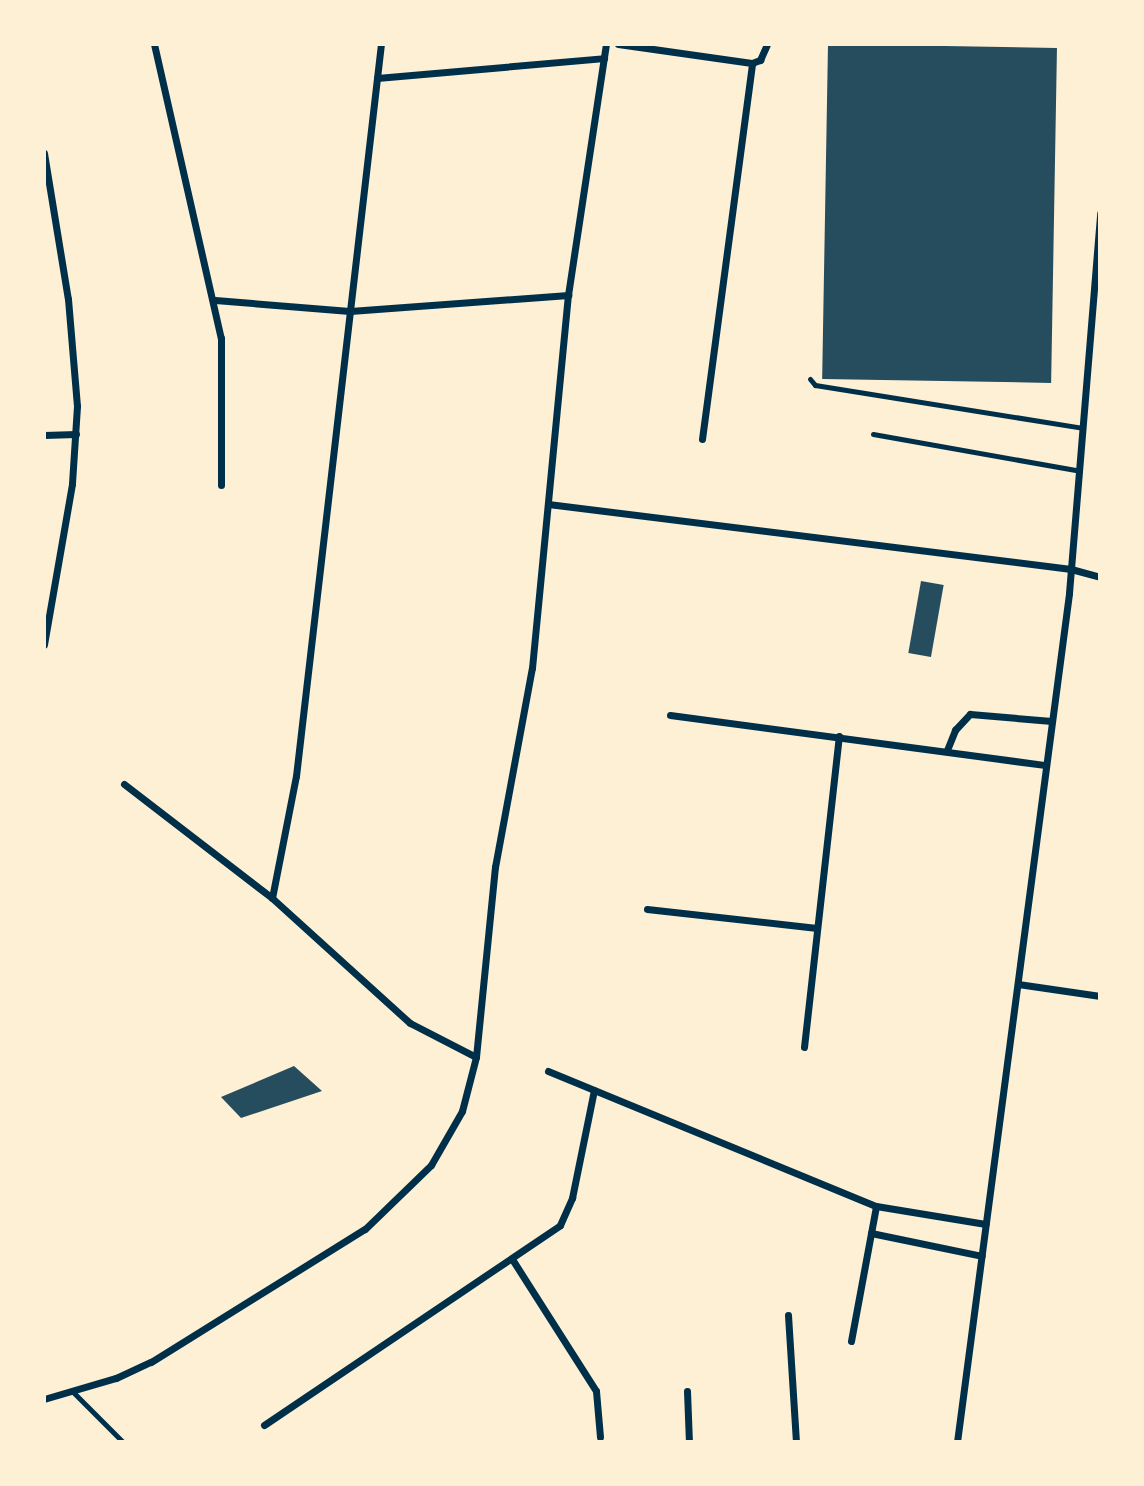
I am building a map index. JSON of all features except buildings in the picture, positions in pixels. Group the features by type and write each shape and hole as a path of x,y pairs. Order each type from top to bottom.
{"street":[{"path":"154,44 215,300 224,362 221,485"},
{"path":"272,898 296,776 381,44"},
{"path":"44,1399 151,1362 387,1211 412,1188 448,1140 462,1111 476,1056 488,916 532,668 568,295 606,44"},
{"path":"618,44 752,63 760,60 767,44"},
{"path":"377,78 604,58"},
{"path":"702,439 752,63"},
{"path":"44,153 72,335 76,434 44,645"},
{"path":"957,1442 1071,569 1100,213"},
{"path":"215,300 350,312 568,295"},
{"path":"44,435 76,434"},
{"path":"548,504 1071,569 1100,577"},
{"path":"947,750 962,719 970,714 1052,721"},
{"path":"670,715 1046,765"},
{"path":"804,1047 838,736"},
{"path":"124,784 272,898 410,1023 476,1056"},
{"path":"646,909 817,928"},
{"path":"1018,984 1100,996"},
{"path":"548,1071 876,1206 986,1224"},
{"path":"264,1425 551,1234 568,1213 594,1090"},
{"path":"851,1341 876,1206"},
{"path":"871,1233 982,1255"},
{"path":"512,1259 596,1391 600,1437"},
{"path":"788,1315 796,1442"},
{"path":"687,1391 689,1442"}],"lane":[{"path":"810,379 815,385 1083,428"},
{"path":"873,434 1080,471"},
{"path":"72,1391 123,1442"}]}
